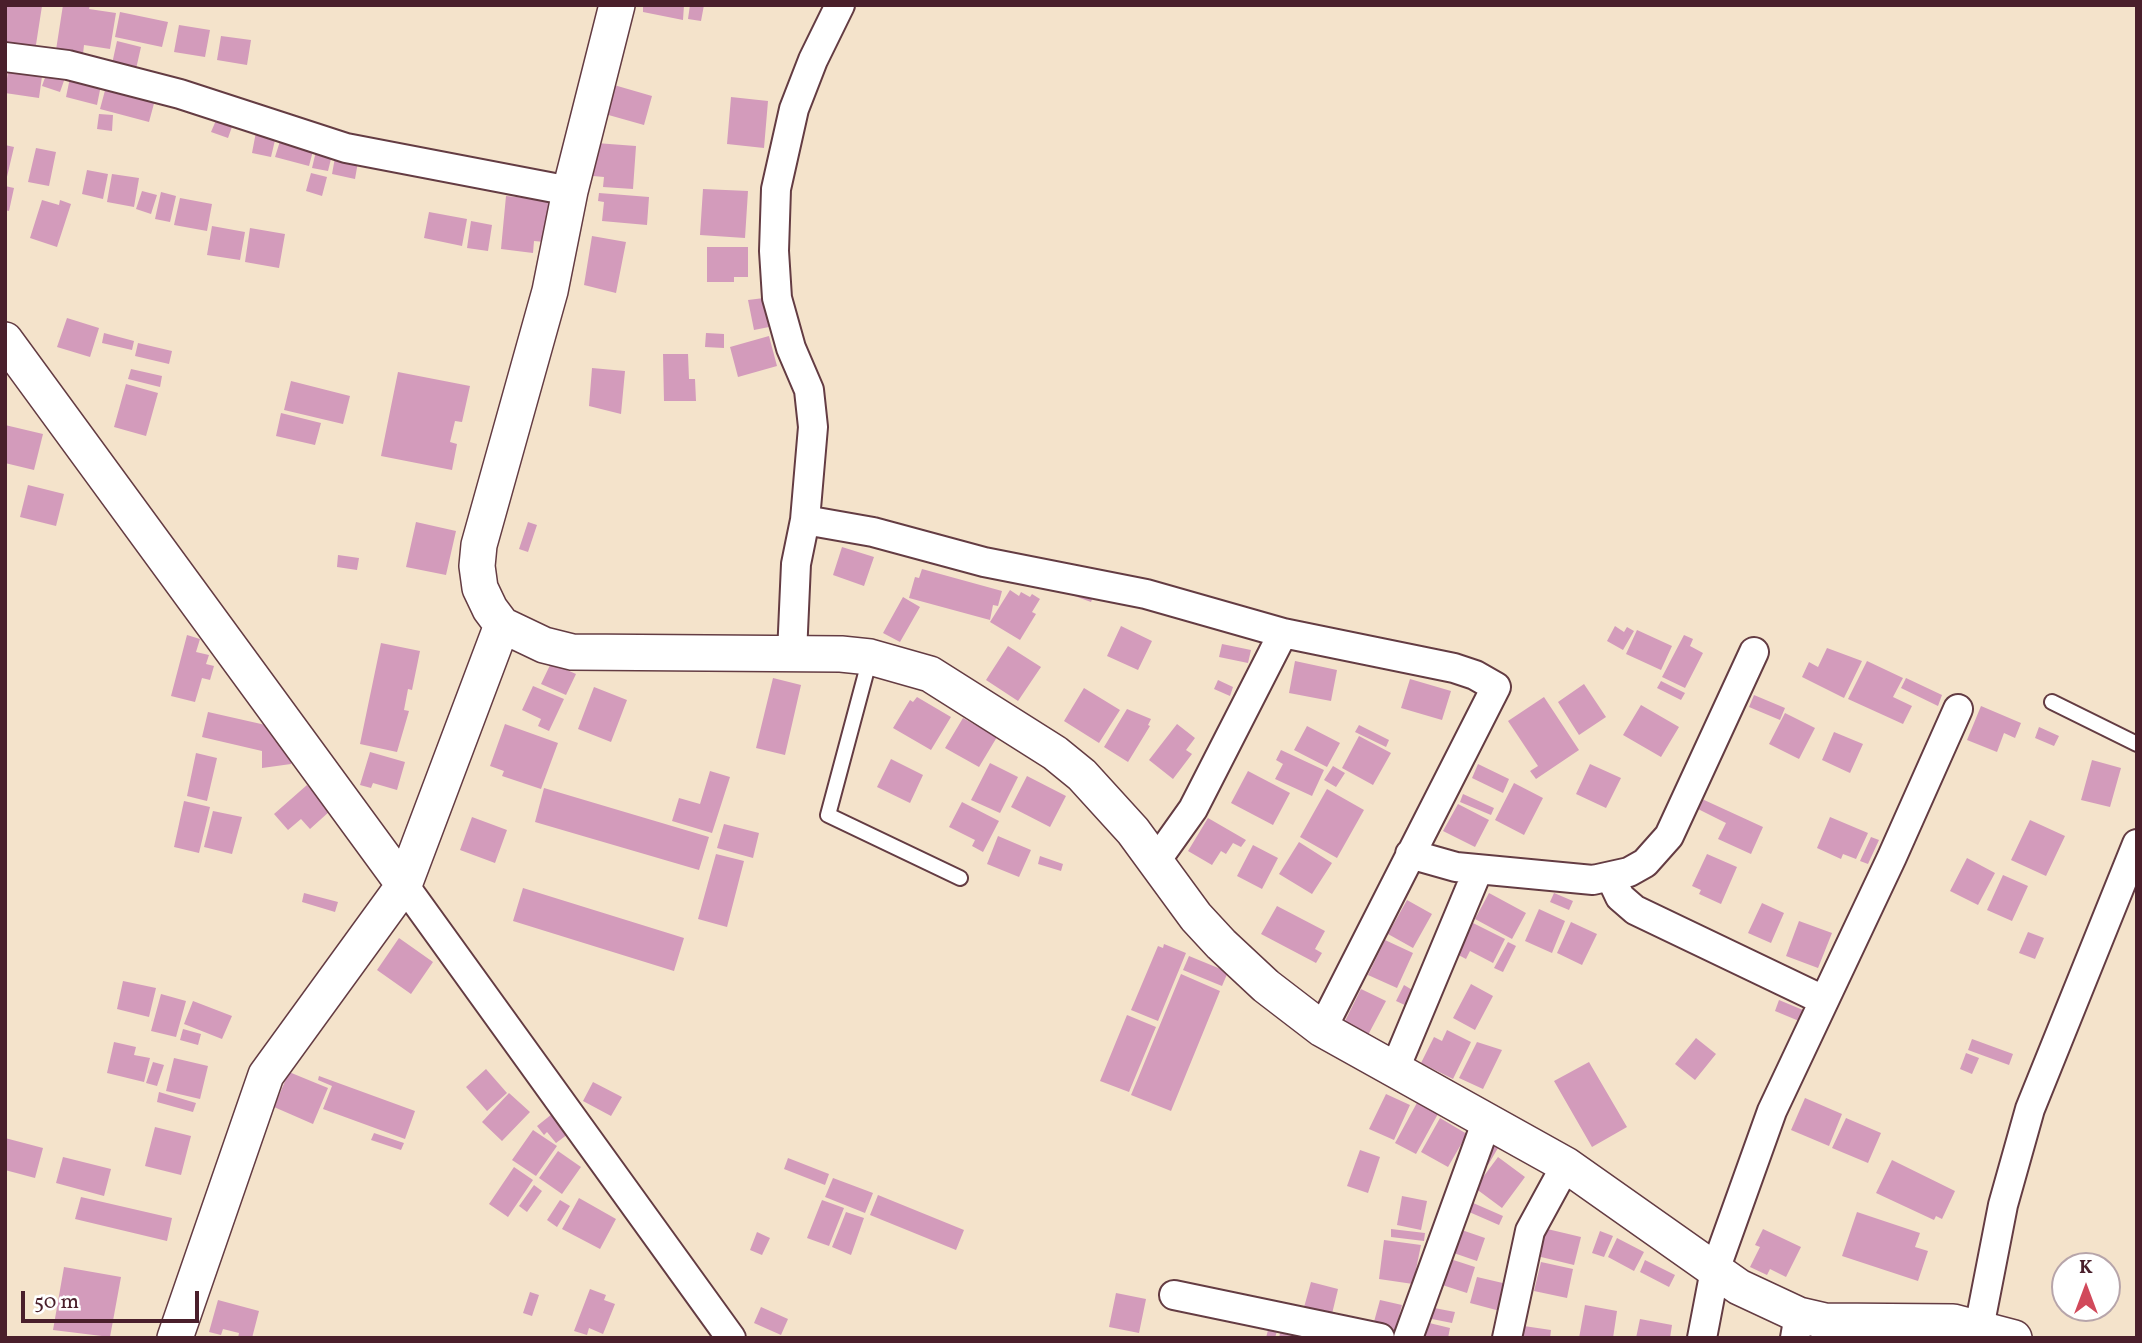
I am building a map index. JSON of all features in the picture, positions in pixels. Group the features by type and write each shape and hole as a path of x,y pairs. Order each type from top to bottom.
{"street":[{"path":"617,5 570,191 550,291 479,545 477,566 480,588 490,609 502,625 544,645 572,652 792,653 870,657 930,674 1055,752 1108,800 1196,917 1221,944 1266,986 1322,1029 1486,1123 1566,1165 1797,1326 1844,1323 1900,1330 1952,1322 2014,1338"},
{"path":"792,653 796,564 805,520 813,427 812,406 777,298 774,251 776,189 794,109 813,60 840,5"},
{"path":"5,57 68,65 180,94 346,148 570,191"},
{"path":"5,340 731,1338"},
{"path":"805,520 873,532 984,562 1146,594 1283,633 1454,668 1475,675 1496,687 1322,1029"},
{"path":"174,1338 266,1075 404,885 502,625"},
{"path":"1156,862 1193,809 1283,633"},
{"path":"1409,854 1456,867 1593,880 1611,878 1645,863 1669,836 1754,652"},
{"path":"1702,1338 1715,1270 1772,1111 1892,857 1958,709"},
{"path":"1979,1328 2003,1205 2023,1131 2137,844"},
{"path":"1394,1071 1478,870"},
{"path":"1611,878 1620,897 1635,910 1823,1000"},
{"path":"1408,1338 1486,1123"},
{"path":"1507,1338 1530,1231 1566,1165"},
{"path":"1174,1295 1351,1335 1380,1338"}],"lane":[{"path":"870,657 828,815 960,878"},
{"path":"2052,702 2137,744"}],"building":[{"path":"6,5 42,6 35,51 5,47"},
{"path":"63,5 90,5 89,9 116,13 110,49 84,45 83,54 56,50"},
{"path":"643,5 684,5 683,20 643,12"},
{"path":"690,5 704,5 701,21 688,19"},
{"path":"120,12 168,22 162,47 115,37"},
{"path":"179,25 210,30 205,57 174,52"},
{"path":"221,36 251,40 247,65 217,60"},
{"path":"117,41 141,47 136,69 112,64"},
{"path":"9,64 43,69 39,98 5,93"},
{"path":"48,69 66,75 60,92 42,86"},
{"path":"71,73 102,80 97,105 66,97"},
{"path":"107,83 156,96 149,122 100,109"},
{"path":"614,85 652,96 644,125 605,114"},
{"path":"731,97 768,101 764,148 727,144"},
{"path":"99,114 113,115 112,131 97,129"},
{"path":"217,118 233,124 228,138 211,132"},
{"path":"256,132 276,136 271,157 252,153"},
{"path":"281,138 314,147 309,166 275,157"},
{"path":"596,143 636,146 633,189 603,187 604,177 593,176"},
{"path":"5,145 14,147 6,181 5,181"},
{"path":"317,147 333,151 328,171 312,168"},
{"path":"36,148 56,152 49,186 28,182"},
{"path":"336,152 359,156 355,179 332,174"},
{"path":"87,170 108,174 103,199 82,194"},
{"path":"311,173 327,177 322,196 306,191"},
{"path":"112,174 139,178 134,207 107,202"},
{"path":"5,186 14,188 9,211 5,210"},
{"path":"703,189 748,191 745,238 700,235"},
{"path":"142,191 157,195 151,214 136,209"},
{"path":"161,192 176,196 170,222 155,219"},
{"path":"599,193 649,197 647,225 602,221 604,202 598,201"},
{"path":"506,196 549,200 545,242 534,241 533,253 501,249"},
{"path":"180,198 212,204 207,231 174,225"},
{"path":"42,200 59,205 60,200 71,204 57,247 30,238"},
{"path":"429,212 467,219 462,246 424,238"},
{"path":"471,221 492,225 488,251 467,248"},
{"path":"212,226 245,232 240,260 207,255"},
{"path":"250,228 285,234 279,268 245,262"},
{"path":"592,236 626,242 616,293 584,285"},
{"path":"707,247 748,247 748,277 734,277 734,282 707,282"},
{"path":"764,298 769,327 754,330 748,300"},
{"path":"67,318 99,328 90,357 57,347"},
{"path":"104,333 134,341 132,350 102,343"},
{"path":"706,333 724,334 724,348 705,347"},
{"path":"769,336 777,366 738,377 730,347"},
{"path":"138,343 172,351 169,364 135,356"},
{"path":"663,354 688,354 689,379 695,379 696,401 664,401"},
{"path":"592,368 625,371 621,414 589,406"},
{"path":"131,369 162,376 160,387 128,379"},
{"path":"398,372 470,386 462,422 455,421 450,442 457,444 452,470 381,456"},
{"path":"291,381 350,396 343,424 284,410"},
{"path":"126,384 158,393 146,436 114,427"},
{"path":"281,413 321,423 315,445 276,436"},
{"path":"5,425 43,434 34,470 5,463"},
{"path":"28,485 64,494 56,526 20,517"},
{"path":"416,522 456,531 446,575 406,567"},
{"path":"528,522 537,525 528,552 519,549"},
{"path":"842,547 874,557 864,586 833,575"},
{"path":"338,555 359,558 357,570 337,567"},
{"path":"922,569 1002,591 998,606 993,605 990,620 909,598 915,577 919,578"},
{"path":"1072,584 1095,592 1091,602 1069,594"},
{"path":"1010,590 1019,596 1021,592 1040,599 1032,612 1036,614 1020,640 990,622"},
{"path":"903,597 920,607 900,642 883,633"},
{"path":"1121,626 1152,641 1138,670 1107,656"},
{"path":"1615,626 1624,632 1627,627 1634,631 1623,650 1607,641"},
{"path":"1637,630 1672,646 1661,670 1626,654"},
{"path":"187,635 200,639 196,652 209,655 206,664 214,666 210,680 202,678 195,702 171,696"},
{"path":"1684,635 1693,639 1690,646 1703,653 1685,688 1662,677"},
{"path":"381,643 420,651 412,690 408,689 404,710 409,711 397,752 360,744"},
{"path":"1222,644 1251,650 1248,663 1219,657"},
{"path":"1008,646 1041,667 1018,701 986,680"},
{"path":"1827,648 1862,661 1844,698 1802,677 1809,662 1818,667"},
{"path":"1295,661 1337,670 1331,701 1289,693"},
{"path":"1867,661 1903,678 1893,697 1912,706 1903,724 1848,699"},
{"path":"551,663 576,674 566,695 541,684"},
{"path":"773,678 801,685 785,755 756,748"},
{"path":"1906,678 1942,695 1938,706 1901,688"},
{"path":"1410,679 1451,691 1442,720 1401,708"},
{"path":"1218,680 1233,687 1230,696 1214,689"},
{"path":"1661,681 1685,693 1681,700 1657,688"},
{"path":"1584,684 1606,717 1579,735 1558,702"},
{"path":"533,686 564,699 549,731 538,726 541,719 522,710"},
{"path":"594,687 627,700 611,742 578,729"},
{"path":"1084,688 1120,710 1099,743 1064,721"},
{"path":"1754,695 1785,708 1780,720 1749,707"},
{"path":"917,697 951,717 931,750 893,728 910,700 913,702"},
{"path":"1544,697 1579,750 1536,779 1530,771 1538,766 1508,721"},
{"path":"1641,705 1679,727 1661,757 1623,735"},
{"path":"1981,706 2021,723 2015,738 2004,733 1997,752 1967,740"},
{"path":"1127,709 1151,719 1148,725 1150,726 1128,762 1104,747"},
{"path":"208,712 270,726 293,755 291,764 262,768 262,751 202,737"},
{"path":"1785,713 1815,728 1799,759 1769,744"},
{"path":"963,718 997,737 979,767 945,748"},
{"path":"505,724 558,743 541,789 502,776 504,771 490,766"},
{"path":"1177,724 1195,738 1186,750 1192,754 1173,779 1149,760"},
{"path":"1359,725 1389,740 1386,747 1355,732"},
{"path":"1307,726 1340,743 1327,767 1294,750"},
{"path":"2039,727 2059,736 2054,746 2035,738"},
{"path":"1834,732 1863,744 1850,773 1822,760"},
{"path":"1359,736 1391,753 1373,785 1342,768"},
{"path":"1281,750 1324,770 1312,796 1275,779 1283,764 1276,760"},
{"path":"370,752 405,762 397,790 373,783 371,788 360,785"},
{"path":"196,753 217,758 207,801 187,796"},
{"path":"891,759 923,775 910,803 877,787"},
{"path":"2092,760 2121,768 2110,807 2081,800"},
{"path":"990,763 1018,777 1000,813 971,800"},
{"path":"1478,764 1509,779 1503,793 1472,778"},
{"path":"1590,764 1621,778 1606,808 1576,794"},
{"path":"1333,766 1345,773 1336,787 1324,780"},
{"path":"710,771 730,777 712,833 672,821 679,798 700,804"},
{"path":"1248,771 1290,793 1273,825 1231,803"},
{"path":"1027,776 1066,796 1050,827 1011,807"},
{"path":"1514,783 1543,798 1524,835 1495,820"},
{"path":"307,785 330,811 310,829 301,819 288,830 274,814"},
{"path":"544,788 709,837 699,870 535,822"},
{"path":"1327,789 1364,810 1337,858 1300,837"},
{"path":"1463,794 1494,808 1491,815 1460,802"},
{"path":"1702,799 1763,827 1751,854 1718,839 1726,823 1698,809"},
{"path":"184,801 210,807 199,853 174,847"},
{"path":"962,802 999,821 983,852 972,846 975,840 949,827"},
{"path":"1458,804 1489,820 1475,847 1443,831"},
{"path":"213,811 242,817 232,854 204,847"},
{"path":"472,817 507,830 495,863 460,850"},
{"path":"1830,817 1868,833 1856,859 1843,854 1841,859 1817,848"},
{"path":"1208,818 1246,840 1241,847 1233,843 1226,854 1221,851 1212,865 1188,851"},
{"path":"2030,820 2065,836 2046,876 2011,860"},
{"path":"724,824 759,833 753,858 717,848"},
{"path":"998,836 1031,850 1019,877 987,864"},
{"path":"1871,837 1879,840 1868,864 1860,861"},
{"path":"1299,842 1332,863 1312,894 1279,874"},
{"path":"1253,845 1278,858 1262,889 1237,876"},
{"path":"716,854 744,861 727,927 698,919"},
{"path":"1707,854 1737,867 1721,904 1699,894 1701,890 1692,886"},
{"path":"1040,856 1063,864 1061,871 1038,864"},
{"path":"1967,858 1995,873 1978,905 1950,891"},
{"path":"2003,875 2028,886 2012,921 1987,910"},
{"path":"523,888 684,938 674,971 513,921"},
{"path":"304,893 338,902 335,912 302,902"},
{"path":"1489,893 1526,913 1512,939 1475,919"},
{"path":"1554,893 1573,901 1569,910 1550,902"},
{"path":"1407,900 1432,914 1413,948 1388,934"},
{"path":"1762,903 1784,913 1771,943 1748,933"},
{"path":"1277,906 1325,931 1315,949 1322,953 1316,963 1261,934"},
{"path":"1539,909 1565,921 1552,953 1525,941"},
{"path":"1799,921 1832,933 1818,968 1786,956"},
{"path":"1571,922 1597,934 1582,965 1557,953"},
{"path":"1473,923 1505,939 1493,963 1470,951 1466,959 1451,951 1462,930 1468,933"},
{"path":"2028,932 2044,938 2035,959 2019,953"},
{"path":"399,938 433,962 411,994 377,970"},
{"path":"1385,940 1413,953 1397,988 1368,975"},
{"path":"1508,942 1516,946 1503,972 1494,968"},
{"path":"1164,944 1186,953 1158,1021 1131,1010 1158,946 1163,948"},
{"path":"1189,956 1228,972 1222,986 1183,970"},
{"path":"1181,974 1220,991 1171,1111 1131,1095"},
{"path":"123,981 156,988 149,1017 117,1009"},
{"path":"1471,984 1493,996 1475,1030 1453,1018"},
{"path":"1404,985 1414,991 1407,1006 1396,1001"},
{"path":"1361,989 1386,1001 1368,1035 1344,1023"},
{"path":"161,994 186,1001 176,1037 151,1031"},
{"path":"1779,1000 1803,1010 1799,1021 1775,1011"},
{"path":"193,1001 232,1016 222,1039 184,1024"},
{"path":"1127,1015 1156,1027 1129,1092 1100,1081"},
{"path":"183,1029 201,1034 198,1045 180,1040"},
{"path":"1447,1030 1471,1042 1453,1079 1421,1063 1434,1037 1442,1041"},
{"path":"1696,1038 1716,1054 1695,1080 1675,1064"},
{"path":"1972,1039 2013,1054 2009,1065 1968,1050"},
{"path":"114,1042 136,1047 134,1055 150,1058 144,1082 107,1073"},
{"path":"1477,1042 1502,1050 1483,1089 1459,1078"},
{"path":"1966,1053 1979,1058 1972,1074 1960,1069"},
{"path":"174,1058 208,1066 200,1099 166,1091"},
{"path":"153,1062 164,1065 157,1086 146,1083"},
{"path":"1589,1062 1627,1127 1592,1147 1554,1081"},
{"path":"486,1069 507,1093 487,1111 466,1087"},
{"path":"289,1072 328,1088 313,1124 274,1107"},
{"path":"319,1076 415,1111 405,1139 323,1109 332,1086 318,1080"},
{"path":"593,1082 622,1097 611,1116 583,1101"},
{"path":"159,1092 196,1103 193,1112 157,1102"},
{"path":"509,1093 530,1112 502,1141 482,1122"},
{"path":"1386,1094 1410,1105 1394,1140 1369,1129"},
{"path":"1805,1098 1842,1114 1829,1146 1791,1130"},
{"path":"1418,1101 1439,1112 1416,1154 1395,1143"},
{"path":"552,1114 568,1134 556,1143 547,1132 544,1135 537,1126"},
{"path":"1440,1118 1467,1134 1448,1167 1421,1152"},
{"path":"1846,1118 1881,1133 1868,1163 1832,1148"},
{"path":"155,1127 191,1136 181,1175 145,1166"},
{"path":"533,1130 557,1146 536,1176 512,1160"},
{"path":"374,1133 404,1143 401,1150 371,1140"},
{"path":"5,1138 43,1148 35,1178 5,1170"},
{"path":"1488,1142 1498,1148 1488,1165 1478,1159"},
{"path":"1360,1150 1380,1157 1368,1193 1347,1186"},
{"path":"558,1151 581,1167 562,1194 539,1178"},
{"path":"63,1157 111,1169 104,1196 56,1183"},
{"path":"1498,1157 1525,1177 1502,1208 1475,1188"},
{"path":"788,1158 829,1174 825,1185 784,1169"},
{"path":"1892,1160 1955,1191 1942,1219 1936,1216 1934,1220 1876,1193"},
{"path":"514,1167 533,1180 508,1217 489,1204"},
{"path":"833,1178 873,1193 865,1213 825,1197"},
{"path":"534,1185 542,1191 527,1212 519,1206"},
{"path":"878,1195 964,1230 956,1250 870,1215"},
{"path":"1402,1196 1427,1201 1421,1230 1397,1225"},
{"path":"81,1197 172,1218 167,1241 75,1219"},
{"path":"579,1198 616,1219 600,1249 562,1229"},
{"path":"1464,1199 1503,1216 1499,1225 1460,1208"},
{"path":"560,1200 570,1206 557,1227 547,1220"},
{"path":"822,1200 844,1208 829,1246 807,1238"},
{"path":"846,1212 864,1218 851,1255 832,1247"},
{"path":"1857,1212 1920,1233 1915,1247 1928,1251 1918,1281 1842,1256"},
{"path":"1453,1227 1485,1238 1477,1261 1445,1250"},
{"path":"1543,1228 1581,1237 1574,1265 1537,1256"},
{"path":"1391,1229 1425,1233 1424,1241 1391,1237"},
{"path":"1763,1229 1801,1247 1786,1277 1770,1269 1767,1275 1750,1267 1760,1247 1755,1245"},
{"path":"1600,1231 1613,1236 1604,1257 1592,1253"},
{"path":"757,1232 770,1238 762,1255 750,1250"},
{"path":"1617,1238 1644,1252 1634,1271 1608,1257"},
{"path":"1384,1240 1421,1245 1413,1284 1379,1279"},
{"path":"1441,1256 1475,1267 1467,1293 1433,1282"},
{"path":"1645,1260 1675,1275 1669,1287 1640,1272"},
{"path":"1541,1262 1573,1269 1567,1298 1534,1291"},
{"path":"64,1267 121,1277 110,1337 53,1330"},
{"path":"1477,1277 1507,1284 1500,1311 1470,1303"},
{"path":"1311,1282 1338,1289 1331,1318 1303,1311"},
{"path":"590,1289 606,1295 604,1300 615,1304 603,1334 589,1328 587,1335 574,1331"},
{"path":"530,1292 539,1295 532,1316 523,1313"},
{"path":"1116,1293 1146,1299 1139,1333 1109,1327"},
{"path":"218,1300 259,1311 252,1338 238,1338 239,1333 223,1329 221,1335 209,1332"},
{"path":"1380,1300 1402,1305 1394,1335 1372,1329"},
{"path":"1585,1305 1617,1311 1613,1338 1579,1338"},
{"path":"1424,1306 1455,1312 1452,1323 1422,1317"},
{"path":"761,1307 788,1319 781,1335 754,1323"},
{"path":"1640,1319 1672,1325 1670,1338 1636,1338"},
{"path":"1421,1321 1450,1328 1448,1338 1417,1338"},
{"path":"1270,1322 1279,1324 1275,1338 1266,1338"},
{"path":"1282,1323 1312,1330 1310,1338 1279,1338"},
{"path":"1517,1325 1551,1330 1550,1338 1515,1338"}]}
